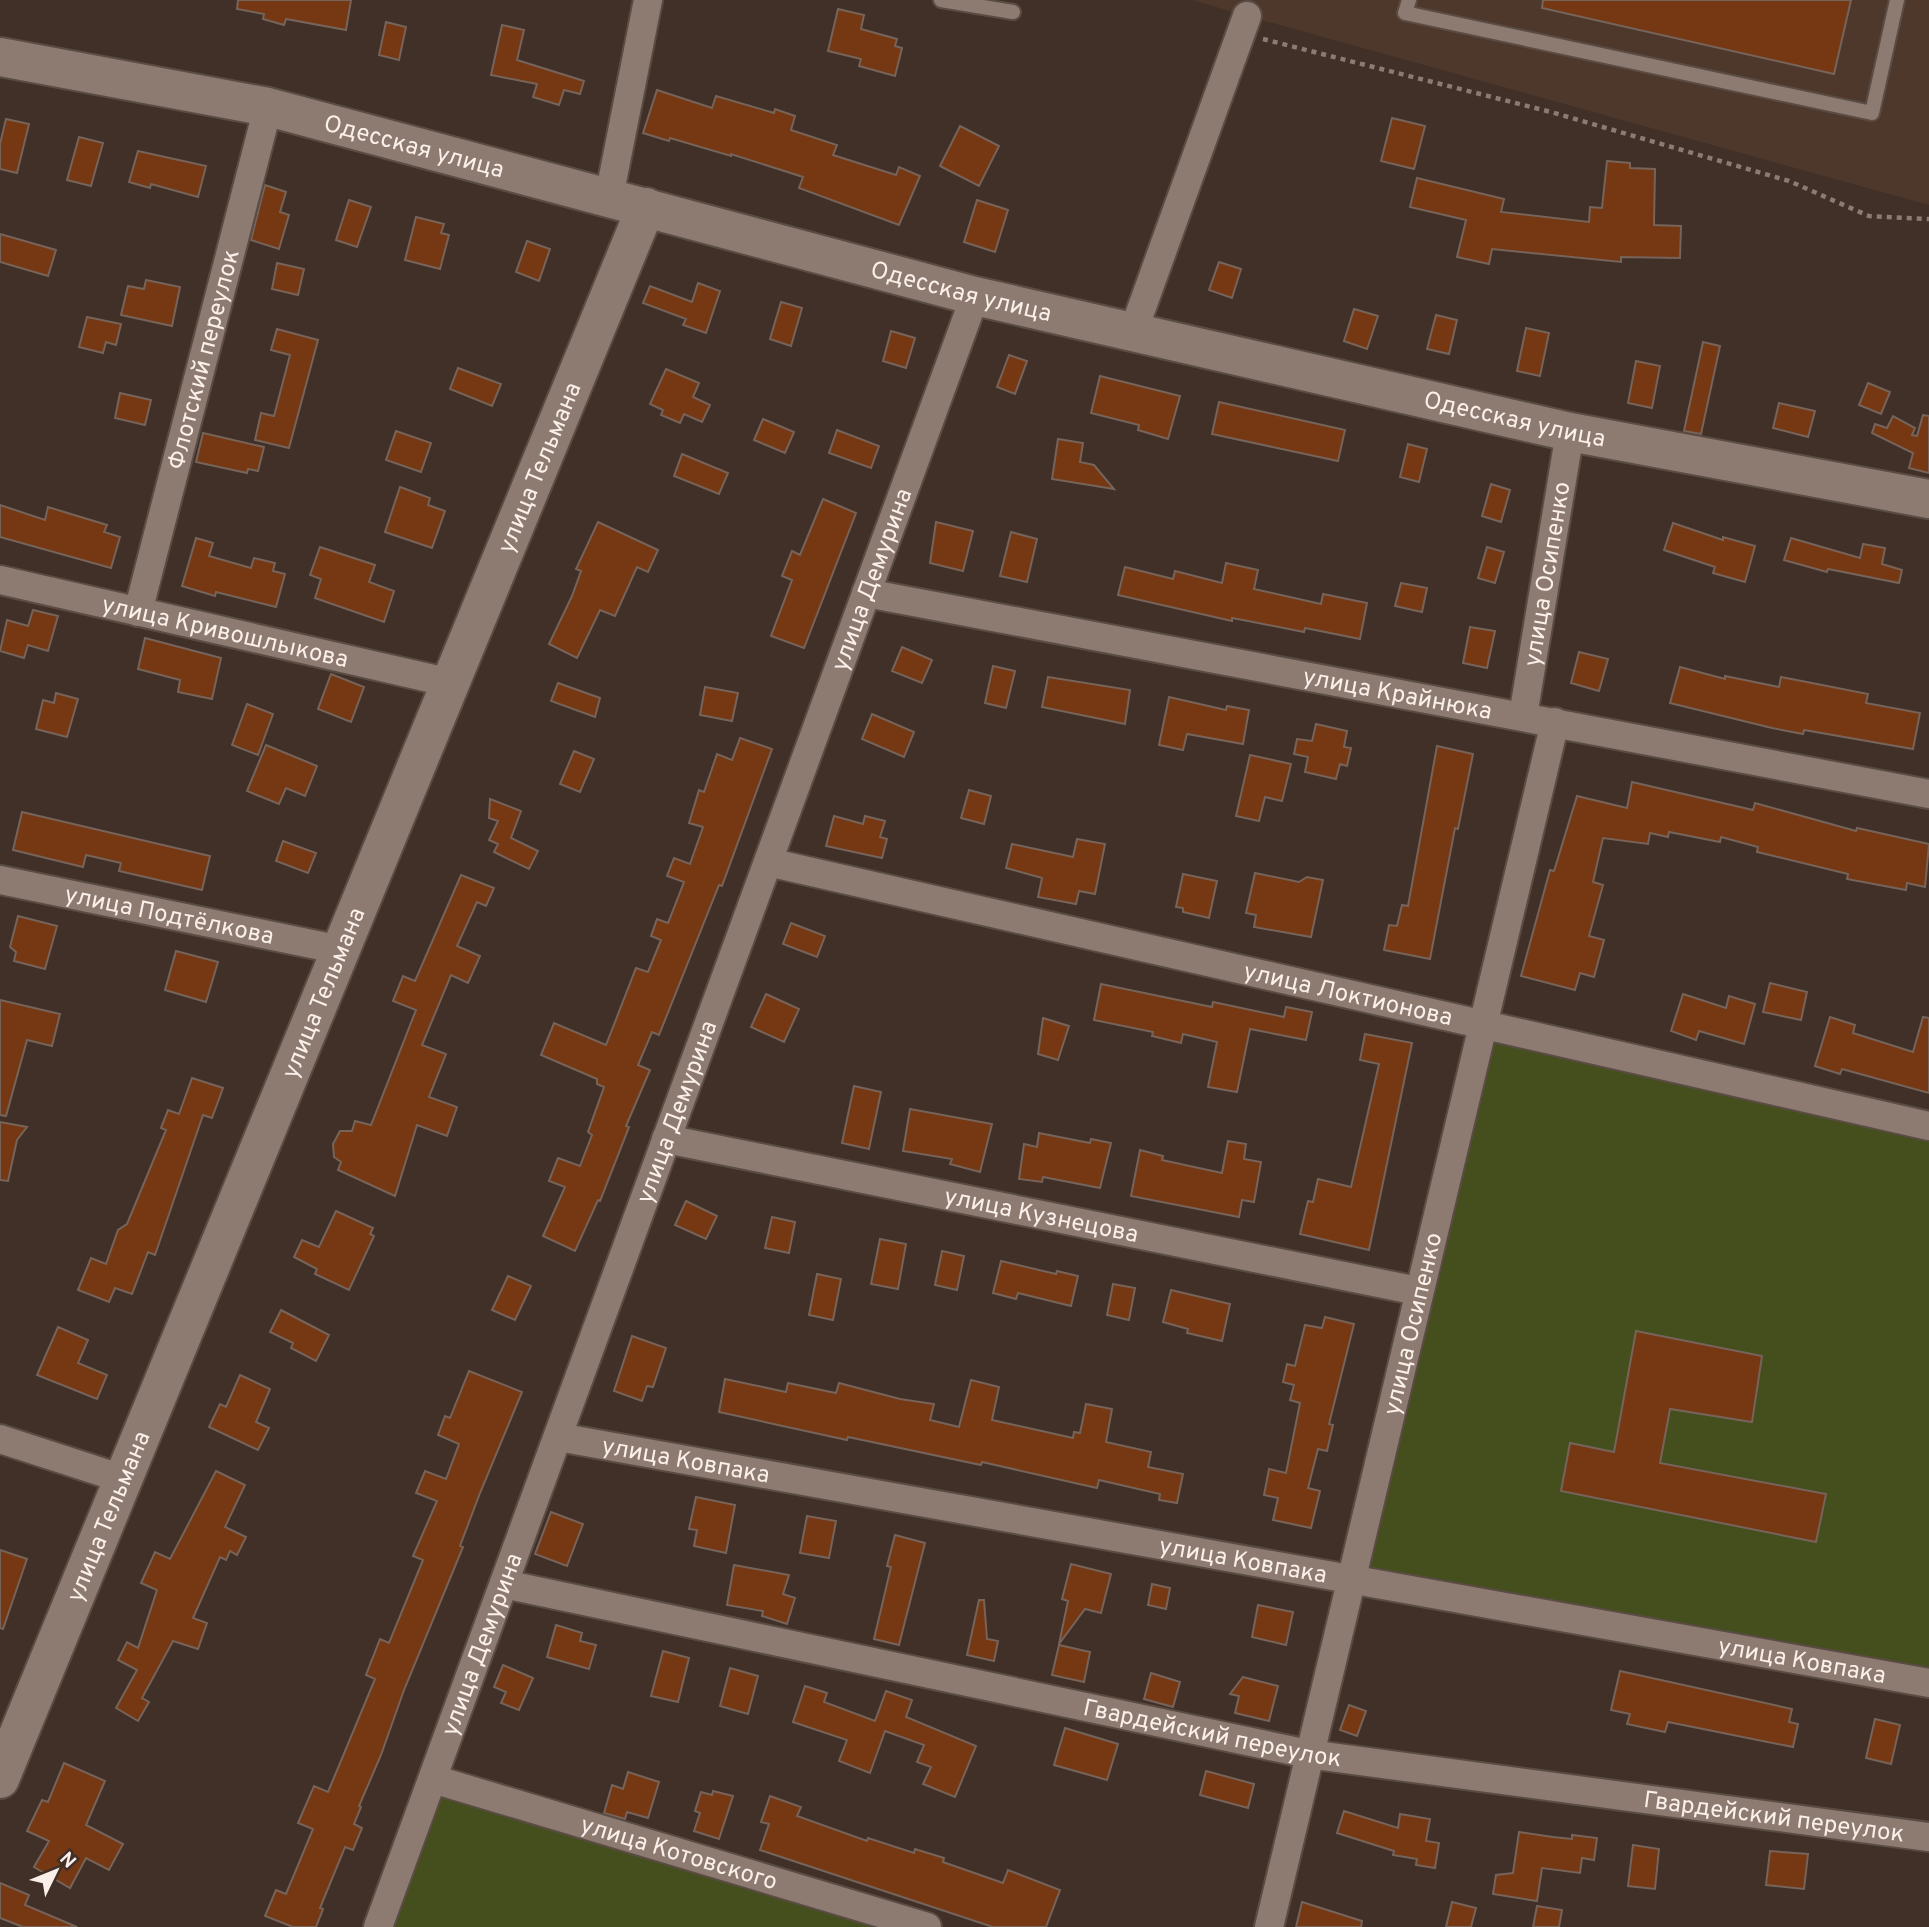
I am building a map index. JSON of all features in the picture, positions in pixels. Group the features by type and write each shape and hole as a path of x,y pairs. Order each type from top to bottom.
{"main road":[{"name":"Одесская улица","path":"0,57 268,107 975,296 1570,432 1929,499"},
{"name":"улица Тельмана","path":"0,1779 10,1727 123,1479 646,207"}],"street":[{"path":"609,197 648,0"},
{"path":"1133,332 1246,16"},
{"name":"Флотский переулок","path":"138,612 268,107"},
{"name":"улица Демурина","path":"378,1927 975,296"},
{"name":"улица Осипенко","path":"1523,716 1570,432"},
{"name":"улица Кривошлыкова","path":"0,580 451,683"},
{"name":"улица Крайнюка","path":"866,593 1929,794"},
{"name":"улица Осипенко","path":"1269,1927 1555,722"},
{"name":"улица Локтионова","path":"768,862 1929,1126"},
{"name":"улица Подтёлкова","path":"0,880 341,950"},
{"name":"улица Кузнецова","path":"666,1139 1419,1291"},
{"name":"улица Ковпака","path":"558,1437 1929,1683"},
{"path":"0,1439 123,1479"},
{"name":"Гвардейский переулок","path":"504,1584 1308,1754 1929,1837"},
{"name":"улица Котовского","path":"433,1779 927,1927"}],"lane":[{"path":"941,0 1013,12"},
{"path":"1409,0 1405,13 1872,113 1897,0"}],"path":[{"path":"1246,16 1551,112 1789,181 1869,216 1929,219"}],"shaded area":[{"path":"1192,0 1929,0 1929,205 1247,16"}],"green space":[{"path":"1483,1025 1929,1126 1929,1683 1350,1579"},
{"path":"433,1779 927,1927 378,1927"}],"building":[{"path":"238,0 351,0 346,30 286,19 284,25 263,19 264,14 237,9"},
{"path":"1543,0 1851,0 1834,74 1542,8"},
{"path":"838,9 864,15 861,29 897,39 895,46 902,48 895,76 859,66 861,59 828,51"},
{"path":"386,22 406,27 399,60 379,55"},
{"path":"502,25 524,30 517,60 584,81 580,94 564,90 559,105 533,97 537,84 491,75"},
{"path":"657,90 712,108 716,96 774,113 775,109 795,116 791,130 837,145 833,155 896,175 899,167 920,176 899,225 799,188 803,177 731,154 643,133"},
{"path":"1392,118 1425,126 1414,169 1381,161"},
{"path":"6,119 29,124 17,173 0,169 0,144"},
{"path":"960,126 999,146 979,186 940,166"},
{"path":"79,137 103,143 91,186 67,180"},
{"path":"138,151 206,166 198,197 151,184 150,188 129,182"},
{"path":"1607,161 1630,163 1630,168 1655,169 1654,225 1681,226 1680,258 1621,257 1621,262 1492,249 1489,264 1457,257 1466,220 1410,207 1417,178 1504,199 1501,212 1589,222 1590,207 1602,208"},
{"path":"265,185 286,192 280,212 289,215 279,249 251,240"},
{"path":"349,200 371,207 357,247 336,240"},
{"path":"977,200 1008,210 995,252 964,242"},
{"path":"416,217 444,224 441,233 449,235 440,269 405,260"},
{"path":"0,234 56,250 48,276 0,262"},
{"path":"527,241 550,249 539,281 516,272"},
{"path":"1219,262 1241,269 1232,298 1209,290"},
{"path":"277,263 304,269 298,295 272,289"},
{"path":"146,280 180,287 172,326 121,315 128,286 144,289"},
{"path":"698,283 720,291 706,333 683,325 686,319 643,303 650,286 692,302"},
{"path":"781,302 802,308 791,346 770,339"},
{"path":"1354,309 1378,316 1367,349 1344,341"},
{"path":"1436,315 1457,320 1449,354 1427,349"},
{"path":"87,317 121,324 116,345 106,342 103,353 79,347"},
{"path":"1526,328 1549,333 1540,376 1517,371"},
{"path":"277,329 318,340 289,448 255,440 261,413 274,416 290,355 271,350"},
{"path":"891,331 915,338 906,368 883,361"},
{"path":"1703,342 1720,346 1701,434 1684,431"},
{"path":"1009,355 1027,361 1015,394 997,387"},
{"path":"1636,361 1660,366 1652,408 1628,403"},
{"path":"458,368 501,384 492,406 450,389"},
{"path":"666,369 699,383 693,397 710,405 702,422 684,414 680,423 661,415 663,410 650,404"},
{"path":"1100,376 1180,396 1168,439 1138,430 1139,425 1091,413"},
{"path":"1868,383 1890,392 1881,414 1859,405"},
{"path":"120,393 151,400 145,425 115,418"},
{"path":"1219,402 1345,430 1338,461 1212,434"},
{"path":"1779,403 1815,411 1808,437 1773,428"},
{"path":"1923,415 1929,416 1929,473 1909,468 1913,453 1872,433 1875,424 1887,428 1893,416 1915,428 1912,435 1917,436"},
{"path":"763,419 794,432 785,453 754,440"},
{"path":"837,430 879,446 871,468 829,453"},
{"path":"396,431 431,443 421,472 386,460"},
{"path":"203,433 264,447 258,471 248,469 247,473 196,462"},
{"path":"1058,439 1083,443 1080,462 1094,465 1114,489 1052,479"},
{"path":"1408,444 1427,449 1419,482 1400,477"},
{"path":"682,454 728,473 719,494 674,476"},
{"path":"1491,484 1510,490 1501,522 1482,516"},
{"path":"400,487 430,498 428,505 445,511 432,548 385,532"},
{"path":"823,499 856,513 804,648 771,636 792,580 782,576 792,551 800,555"},
{"path":"0,505 45,520 48,507 107,525 104,532 120,537 111,568 0,537"},
{"path":"598,522 658,550 648,572 637,567 615,616 600,610 577,658 549,644 572,596 581,571 576,569"},
{"path":"936,522 973,531 963,571 930,563"},
{"path":"1673,523 1723,540 1723,537 1755,546 1745,582 1713,573 1715,567 1664,550"},
{"path":"1011,532 1037,539 1027,582 1000,576"},
{"path":"196,538 213,543 209,556 251,568 254,558 275,563 273,571 285,574 276,607 216,592 215,596 182,586"},
{"path":"1791,538 1860,558 1863,544 1885,548 1882,564 1902,570 1899,583 1828,569 1827,572 1784,560"},
{"path":"320,547 375,565 369,582 394,591 384,622 315,598 321,579 310,575"},
{"path":"1487,547 1504,552 1495,583 1478,578"},
{"path":"1226,563 1258,570 1254,589 1321,604 1323,594 1367,603 1360,639 1305,628 1304,632 1232,618 1232,621 1118,595 1125,567 1173,579 1175,571 1222,583"},
{"path":"1401,583 1427,588 1422,612 1395,606"},
{"path":"33,610 58,616 48,651 28,645 24,658 0,651 7,620 28,626"},
{"path":"1470,627 1495,631 1487,668 1463,663"},
{"path":"145,638 221,658 212,699 178,692 180,680 138,669"},
{"path":"902,647 932,660 922,683 892,671"},
{"path":"1579,652 1608,659 1599,691 1571,683"},
{"path":"993,666 1015,671 1006,708 985,703"},
{"path":"1680,667 1725,679 1725,676 1779,687 1781,677 1868,694 1866,703 1920,713 1913,749 1804,730 1803,734 1670,703"},
{"path":"331,674 364,687 351,722 318,709"},
{"path":"1048,677 1130,690 1125,724 1042,707"},
{"path":"558,683 600,698 595,717 551,701"},
{"path":"705,687 738,693 732,721 700,715"},
{"path":"56,693 78,699 67,737 36,729 43,700 54,703"},
{"path":"1169,697 1226,710 1227,706 1249,710 1243,744 1187,734 1183,750 1159,745"},
{"path":"247,704 273,714 258,755 232,745"},
{"path":"872,714 914,732 904,757 862,739"},
{"path":"1316,724 1347,731 1344,747 1351,748 1347,766 1340,764 1336,779 1305,772 1308,757 1294,754 1297,739 1312,741"},
{"path":"740,738 772,749 722,886 719,885 659,1035 652,1032 638,1065 650,1070 626,1126 629,1127 600,1201 598,1200 575,1251 543,1236 565,1187 549,1181 558,1158 580,1166 592,1135 588,1132 604,1087 597,1084 597,1079 541,1055 554,1023 606,1045 636,968 648,972 661,940 651,936 657,919 668,923 684,882 667,876 674,858 690,864 703,827 689,823 699,790 704,792 717,754 732,760"},
{"path":"266,745 317,766 305,796 286,788 279,804 247,791"},
{"path":"1437,746 1473,754 1458,829 1455,828 1430,959 1384,950 1389,925 1397,926 1402,905 1408,906"},
{"path":"574,751 594,759 580,792 560,784"},
{"path":"1250,755 1291,764 1282,801 1265,797 1259,821 1236,816"},
{"path":"1632,782 1753,810 1755,803 1856,831 1857,828 1929,844 1925,887 1907,883 1906,890 1847,879 1848,874 1757,852 1758,847 1721,837 1720,842 1669,832 1668,837 1650,833 1648,844 1603,838 1593,882 1603,885 1589,936 1604,940 1594,977 1580,973 1575,990 1521,976 1550,870 1554,871 1577,796 1627,808"},
{"path":"969,790 991,796 984,824 961,818"},
{"path":"490,799 521,811 511,838 538,851 529,869 494,852 498,844 489,840 498,821 489,818"},
{"path":"22,812 210,856 202,890 119,871 121,863 86,855 83,867 13,850"},
{"path":"834,816 863,824 865,816 885,821 880,837 887,839 882,858 826,846"},
{"path":"1077,839 1105,844 1095,894 1079,891 1076,904 1038,897 1042,878 1006,868 1012,844 1073,857"},
{"path":"283,841 316,853 308,873 276,861"},
{"path":"1255,873 1299,882 1307,877 1323,880 1311,937 1254,927 1256,915 1246,913"},
{"path":"1183,874 1217,881 1209,918 1183,912 1183,908 1176,907"},
{"path":"461,875 494,888 486,906 477,902 457,946 480,956 468,983 451,975 422,1045 446,1054 429,1097 457,1107 447,1136 417,1125 395,1196 338,1170 341,1162 334,1157 333,1144 340,1131 352,1131 355,1121 371,1125 416,1010 393,1001 403,976 415,981"},
{"path":"18,916 57,926 45,969 14,961 16,952 10,947"},
{"path":"791,923 825,936 817,957 783,944"},
{"path":"176,951 218,962 206,1002 165,990"},
{"path":"1770,983 1807,992 1801,1020 1763,1012"},
{"path":"1101,984 1212,1007 1213,1002 1284,1017 1286,1007 1312,1012 1306,1040 1250,1029 1237,1092 1208,1087 1217,1042 1183,1034 1181,1043 1152,1036 1153,1032 1094,1020"},
{"path":"766,994 799,1009 784,1042 751,1027"},
{"path":"1683,994 1726,1008 1729,996 1755,1004 1744,1044 1699,1031 1696,1040 1671,1031"},
{"path":"0,1000 60,1014 52,1046 27,1040 6,1116 0,1115"},
{"path":"1830,1017 1855,1025 1853,1033 1913,1052 1923,1017 1929,1018 1929,1093 1842,1069 1840,1074 1815,1066"},
{"path":"1043,1018 1069,1026 1058,1060 1038,1054"},
{"path":"1365,1034 1412,1043 1369,1250 1300,1234 1308,1201 1313,1202 1318,1179 1351,1187 1379,1064 1360,1060"},
{"path":"192,1078 223,1088 212,1118 203,1115 155,1255 148,1252 132,1294 115,1288 109,1302 78,1290 91,1258 106,1264 118,1230 127,1224 166,1130 161,1128 168,1110 179,1114"},
{"path":"854,1086 881,1092 869,1149 842,1143"},
{"path":"910,1109 992,1124 980,1172 950,1164 952,1159 903,1151"},
{"path":"0,1122 27,1127 17,1140 8,1181 0,1180"},
{"path":"1039,1133 1090,1143 1091,1139 1111,1143 1100,1188 1043,1177 1042,1182 1019,1179 1024,1144 1037,1147"},
{"path":"1228,1141 1246,1144 1244,1159 1261,1162 1254,1202 1242,1200 1239,1217 1131,1196 1140,1150 1163,1156 1162,1160 1222,1173"},
{"path":"686,1201 717,1216 706,1239 675,1225"},
{"path":"336,1211 373,1228 370,1234 374,1236 349,1290 315,1274 317,1269 294,1257 302,1240 319,1247"},
{"path":"772,1217 795,1222 789,1253 765,1248"},
{"path":"880,1239 906,1244 898,1289 871,1284"},
{"path":"942,1251 964,1256 957,1290 935,1285"},
{"path":"1001,1261 1056,1274 1057,1271 1078,1276 1071,1306 1018,1293 1016,1299 993,1293"},
{"path":"817,1274 841,1279 833,1320 809,1315"},
{"path":"508,1276 531,1286 515,1320 492,1310"},
{"path":"1113,1284 1135,1288 1129,1320 1107,1315"},
{"path":"1171,1290 1230,1304 1222,1341 1187,1333 1188,1329 1163,1322"},
{"path":"281,1310 329,1335 316,1361 291,1348 293,1343 270,1332"},
{"path":"1325,1317 1354,1324 1329,1424 1333,1425 1327,1451 1318,1449 1308,1488 1320,1491 1311,1528 1273,1520 1278,1498 1264,1495 1269,1469 1286,1473 1300,1403 1290,1400 1294,1385 1283,1382 1287,1364 1295,1366 1305,1325 1322,1328"},
{"path":"58,1327 88,1340 78,1363 107,1375 97,1399 37,1375"},
{"path":"1636,1331 1762,1356 1752,1422 1670,1409 1660,1463 1826,1494 1816,1542 1561,1491 1570,1443 1614,1452"},
{"path":"632,1336 666,1348 653,1387 647,1386 642,1401 614,1391"},
{"path":"469,1371 522,1392 359,1806 361,1807 354,1824 362,1828 353,1850 345,1847 320,1908 323,1909 316,1927 293,1927 265,1916 276,1890 286,1894 313,1829 298,1823 314,1786 328,1792 375,1679 366,1675 380,1639 389,1643 423,1560 413,1556 437,1501 416,1493 425,1471 446,1479 459,1444 438,1435 445,1416 450,1418"},
{"path":"240,1375 270,1389 256,1422 269,1428 258,1450 209,1427 220,1404 226,1407"},
{"path":"725,1379 786,1392 788,1383 836,1393 839,1383 900,1399 934,1404 930,1420 959,1427 971,1380 999,1387 992,1420 1073,1438 1074,1432 1080,1433 1086,1404 1112,1409 1106,1442 1151,1452 1148,1467 1183,1474 1177,1503 1159,1500 1160,1494 1099,1480 1097,1488 982,1462 981,1465 848,1437 847,1440 719,1412"},
{"path":"216,1471 245,1485 225,1527 246,1537 237,1555 230,1551 226,1560 220,1557 193,1618 207,1623 198,1649 173,1641 142,1698 149,1702 138,1721 116,1708 137,1670 118,1660 127,1642 138,1648 157,1590 141,1583 155,1552 170,1559"},
{"path":"696,1497 735,1505 726,1553 694,1546 697,1530 689,1529"},
{"path":"551,1512 583,1524 567,1566 535,1554"},
{"path":"807,1516 836,1521 829,1558 800,1553"},
{"path":"895,1535 925,1543 899,1645 874,1639 891,1567 887,1566"},
{"path":"0,1550 27,1559 3,1629 0,1628"},
{"path":"1071,1564 1111,1574 1101,1613 1085,1609 1059,1644 1068,1601 1062,1599"},
{"path":"734,1565 789,1575 783,1594 795,1598 787,1624 762,1616 763,1611 727,1605"},
{"path":"1152,1584 1170,1588 1166,1609 1148,1605"},
{"path":"979,1600 984,1600 987,1639 998,1641 994,1661 967,1655"},
{"path":"1258,1605 1293,1612 1286,1645 1252,1637"},
{"path":"556,1625 582,1633 580,1641 596,1645 589,1669 547,1657"},
{"path":"1059,1645 1090,1652 1084,1682 1052,1675"},
{"path":"663,1651 689,1658 678,1702 651,1696"},
{"path":"503,1665 533,1678 519,1710 501,1703 506,1692 494,1687"},
{"path":"730,1668 758,1676 748,1714 720,1706"},
{"path":"1620,1671 1792,1709 1789,1722 1798,1724 1793,1747 1668,1722 1665,1732 1627,1724 1630,1714 1611,1710"},
{"path":"1151,1673 1180,1682 1173,1707 1144,1699"},
{"path":"1243,1677 1278,1686 1269,1721 1235,1713 1239,1696 1230,1694"},
{"path":"805,1686 827,1693 824,1702 875,1721 886,1691 912,1700 906,1717 976,1746 955,1797 923,1784 931,1767 917,1762 924,1745 885,1731 870,1773 839,1761 847,1740 793,1722"},
{"path":"1349,1705 1366,1711 1357,1736 1340,1730"},
{"path":"1875,1719 1900,1725 1891,1764 1866,1758"},
{"path":"1065,1728 1118,1744 1107,1780 1054,1765"},
{"path":"64,1763 105,1781 86,1825 123,1844 109,1870 86,1858 70,1888 34,1867 49,1841 27,1831 42,1800 48,1802"},
{"path":"1206,1771 1254,1784 1248,1808 1200,1795"},
{"path":"628,1772 659,1782 648,1818 627,1812 625,1819 604,1813 612,1785 623,1789"},
{"path":"713,1791 733,1796 719,1839 694,1831 700,1813 695,1811 701,1792 712,1795"},
{"path":"770,1796 801,1807 797,1816 867,1841 868,1838 914,1853 915,1849 1003,1883 1008,1870 1060,1890 1046,1927 993,1927 760,1850 769,1824 761,1822"},
{"path":"1344,1811 1398,1828 1400,1814 1430,1819 1426,1841 1439,1843 1435,1868 1416,1865 1417,1859 1393,1855 1394,1851 1337,1833"},
{"path":"1519,1832 1572,1839 1572,1835 1597,1838 1594,1860 1582,1858 1580,1873 1542,1868 1537,1901 1493,1894 1496,1875 1513,1873"},
{"path":"1633,1845 1659,1849 1655,1889 1628,1886"},
{"path":"1770,1851 1808,1854 1804,1889 1766,1885"},
{"path":"0,1883 29,1895 25,1905 77,1927 23,1927 0,1918"},
{"path":"1302,1902 1362,1921 1361,1927 1296,1927"},
{"path":"1452,1902 1476,1908 1471,1927 1446,1927"},
{"path":"1537,1906 1562,1910 1559,1927 1533,1927"}]}
